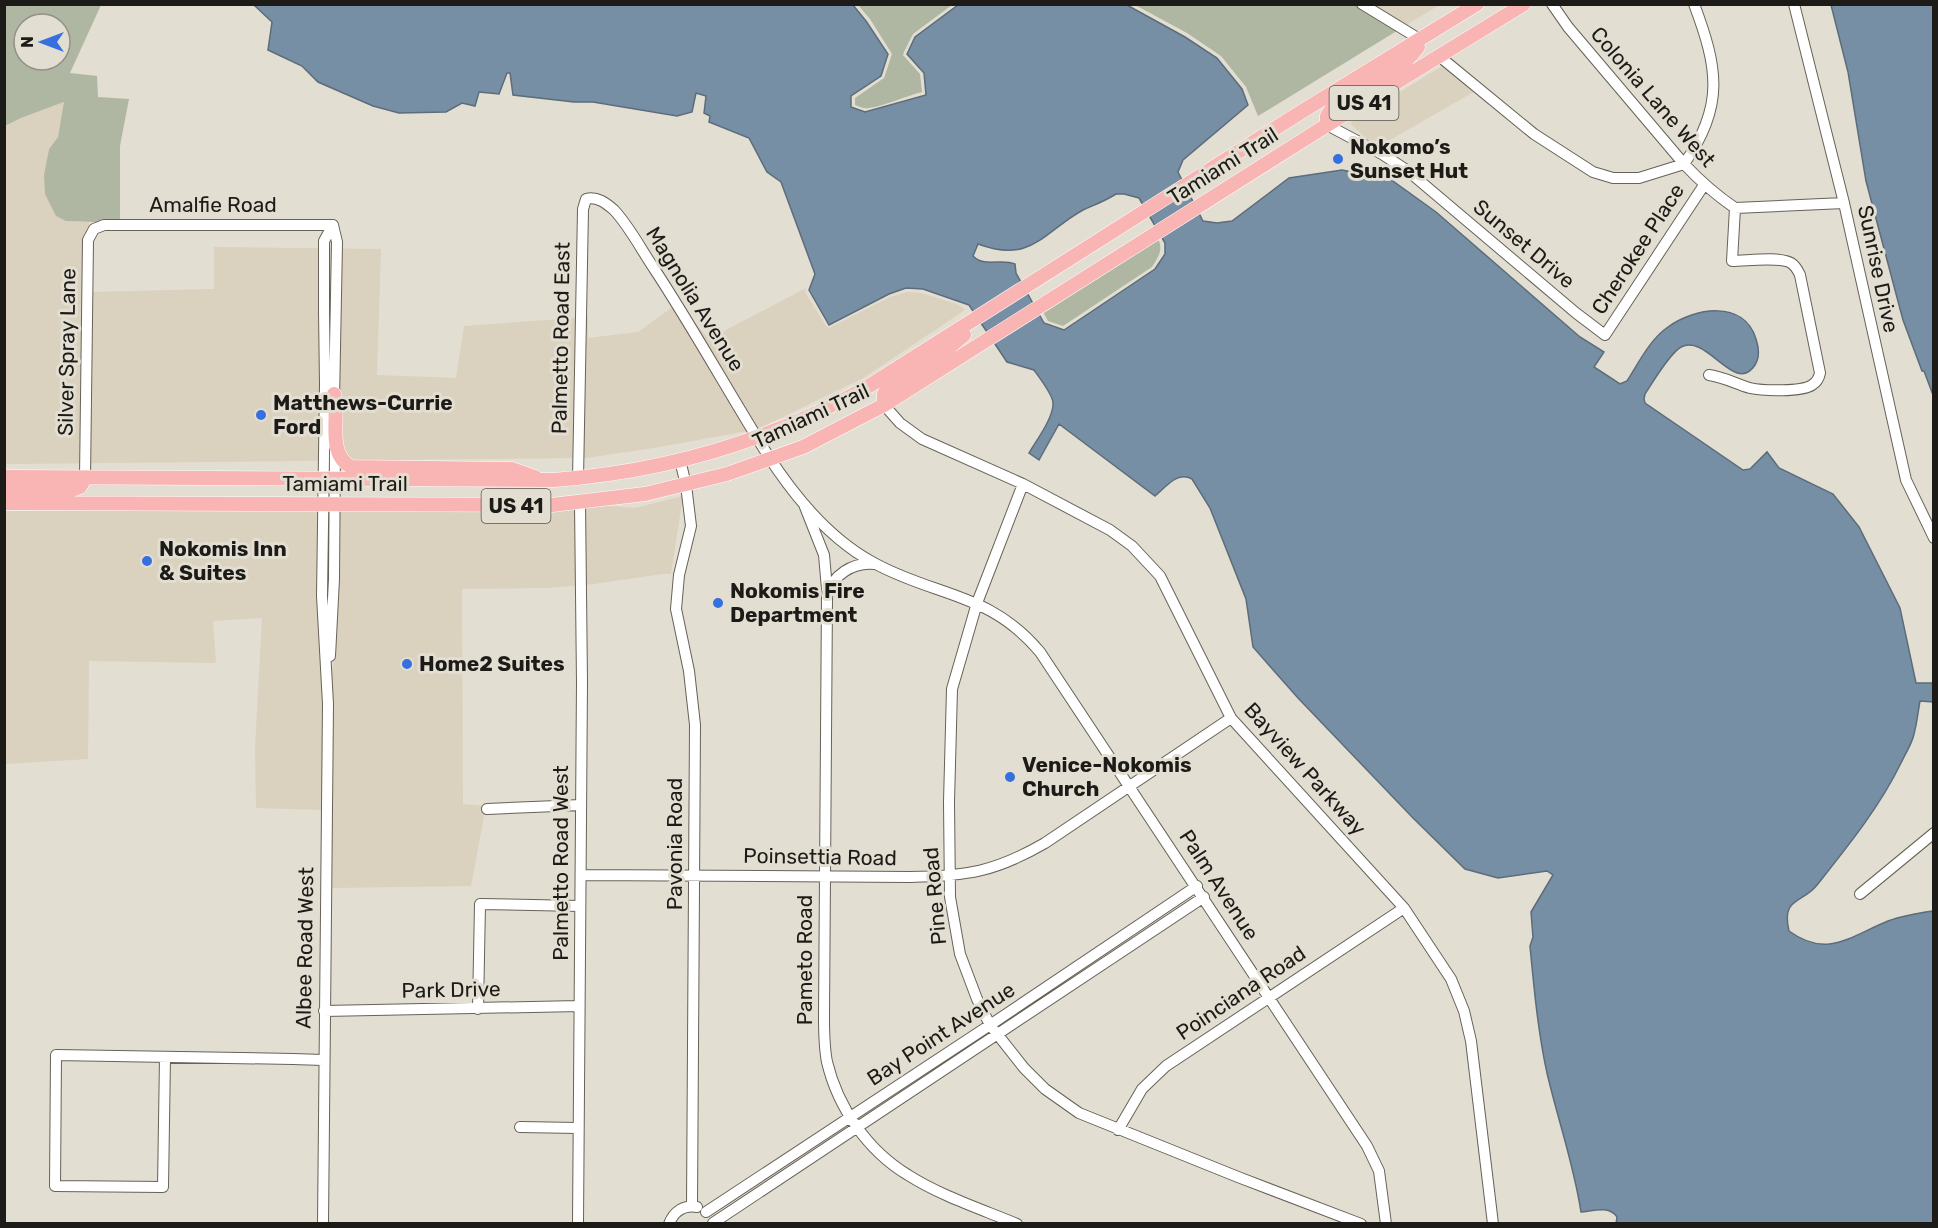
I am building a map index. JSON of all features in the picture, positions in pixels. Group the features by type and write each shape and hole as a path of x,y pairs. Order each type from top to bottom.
{"main road":[{"name":"Tamiami Trail","path":"4,477 546,481 578,478 680,460 758,438 790,426 845,399 976,319 1300,112 1477,4"},
{"name":"Tamiami Trail","path":"4,503 529,506 615,499 686,485 771,459 830,434 884,405 1327,125 1524,4"},
{"path":"1327,125 1329,111 1334,105 1400,65 1412,55 1421,40"},
{"path":"884,405 884,394 889,386 963,337 976,319"},
{"path":"334,394 337,449 342,460 351,467 512,469 546,481"},
{"path":"4,490 72,490 81,487 85,478"}],"street":[{"path":"1362,4 1421,40"},
{"name":"Colonia Lane West","path":"1552,4 1568,27 1684,164 1704,185 1735,208"},
{"path":"1439,56 1534,134 1593,172 1613,178 1639,178 1684,164 1706,126 1715,87 1709,51 1694,4"},
{"name":"Sunrise Drive","path":"1794,4 1844,203 1906,480 1934,538"},
{"name":"Sunset Drive","path":"1327,125 1382,154 1408,171 1605,335"},
{"name":"Cherokee Place","path":"1605,335 1704,185"},
{"name":"Magnolia Avenue","path":"586,198 598,199 620,217 678,305 771,459"},
{"name":"Palmetto Road East","path":"578,478 583,209 586,198"},
{"path":"1709,375 1721,377 1749,388 1768,390 1806,388 1816,382 1820,373 1797,268 1791,263 1776,260 1732,261 1735,208 1844,203"},
{"name":"Amalfie Road","path":"94,229 104,225 333,225"},
{"path":"329,479 334,394 337,242 333,225"},
{"path":"329,479 324,241 333,225"},
{"name":"Silver Spray Lane","path":"85,478 88,240 94,229"},
{"name":"Bayview Parkway","path":"884,405 900,423 922,440 1023,484 1110,530 1151,564 1167,587 1231,718 1404,908 1444,967 1458,993 1471,1041 1493,1224"},
{"name":"Palm Avenue","path":"771,459 802,501 834,534 875,564 978,603 1004,617 1032,642 1131,786 1373,1156 1379,1171 1386,1224"},
{"name":"Pavonia Road","path":"680,460 692,526 679,575 676,609 694,708 692,1206"},
{"name":"Albee Road West","path":"323,1224 328,673 323,638 322,606 329,479"},
{"name":"Pine Road","path":"1023,484 978,603 952,689 949,876 951,914 960,954 974,991 994,1030 1029,1073 1056,1098 1079,1113 1361,1224"},
{"name":"Pameto Road","path":"802,501 824,555 827,576 825,1047 833,1080 850,1116 879,1154 907,1175 1017,1224"},
{"name":"Palmetto Road West","path":"578,1224 581,805 580,503"},
{"path":"827,596 837,576 856,566 875,564"},
{"name":"Poinsettia Road","path":"580,875 949,876 978,872 1021,857 1231,718"},
{"path":"487,809 581,805"},
{"path":"1860,894 1934,833"},
{"name":"Bay Point Avenue","path":"713,1223 857,1127 1197,886"},
{"name":"Bay Point Avenue","path":"706,1212 850,1116 994,1030 1204,897"},
{"path":"478,1009 480,904 580,906"},
{"name":"Poinciana Road","path":"1118,1130 1142,1089 1158,1074 1404,908"},
{"name":"Park Drive","path":"324,1011 579,1006"},
{"path":"165,1057 163,1186 55,1186 56,1055 165,1057 323,1060"},
{"path":"520,1127 578,1128"},
{"path":"669,1224 678,1210 692,1206 706,1212 713,1223"}],"shaded area":[{"path":"1369,5 1439,5 1400,29"},
{"path":"1452,60 1477,90 1376,148 1350,123"},
{"path":"65,102 58,137 49,149 44,175 66,221 89,222 90,292 214,289 214,247 381,249 377,375 456,378 464,326 588,317 588,338 638,332 678,303 709,339 806,288 805,292 829,328 890,297 907,292 922,293 959,305 965,310 863,378 758,429 660,447 586,458 5,464 5,126"},
{"path":"683,496 671,574 545,588 462,589 463,804 486,806 471,886 331,888 332,673 336,643 340,509 597,505 635,508"},
{"path":"318,509 317,596 323,704 322,810 256,808 255,748 262,618 213,621 216,663 89,661 88,759 5,764 5,511"}],"green space":[{"path":"5,5 101,5 72,69 72,12 12,12 12,72 70,72 97,76 98,97 129,99 120,146 120,223 66,221 56,216 45,194 44,175 49,149 58,137 64,102 5,126"},
{"path":"858,5 952,5 913,34 904,52 903,55 920,74 922,92 870,108 855,105 855,98 884,78 892,54 870,19"},
{"path":"1135,5 1369,5 1400,29 1258,116 1246,87 1221,56 1187,33"},
{"path":"1157,237 1159,256 1152,267 1063,326 1048,321 1043,312"}],"water":[{"path":"254,5 853,5 888,54 881,76 851,96 851,107 865,112 926,95 924,73 907,54 915,37 958,5 1127,5 1185,37 1217,58 1242,89 1248,105 1183,160 1178,172 1203,221 1217,223 1232,221 1289,178 1342,170 1390,179 1436,212 1580,337 1604,352 1594,367 1620,384 1627,381 1656,338 1679,320 1691,315 1717,311 1741,318 1750,326 1758,349 1757,362 1747,373 1739,373 1730,369 1701,348 1691,345 1681,347 1666,362 1652,383 1645,394 1645,403 1743,470 1750,469 1767,452 1779,468 1833,494 1859,527 1900,608 1916,683 1933,683 1933,702 1920,701 1912,741 1883,796 1817,885 1790,907 1787,920 1789,931 1803,939 1827,944 1850,938 1893,919 1933,911 1933,1223 1616,1224 1617,1217 1610,1211 1581,1212 1544,1057 1530,946 1533,937 1531,912 1553,875 1547,871 1498,878 1465,869 1298,698 1253,647 1246,599 1210,508 1192,479 1177,478 1155,496 1059,424 1039,460 1029,453 1051,415 1053,403 1051,395 1034,370 1007,362 969,305 923,289 906,288 889,294 829,325 809,290 815,274 781,182 767,172 749,138 709,122 710,116 704,113 706,96 696,93 692,112 677,116 593,102 513,95 510,73 507,73 499,94 479,92 475,106 462,103 446,112 399,113 373,106 318,82 302,66 268,50 272,22","holes":["1116,194 1139,198 1165,243 1165,254 1155,269 1064,330 1044,323 1016,273 1015,264 988,262 978,260 973,256 978,244 996,249 1024,248 1036,243 1083,210"]},
{"path":"1831,5 1933,5 1933,395 1903,320 1866,181 1848,72"}],"place":[{"name":"Nokomo’s Sunset Hut","path":"1338,159"},
{"name":"Matthews-Currie Ford","path":"261,415"},
{"name":"Nokomis Inn & Suites","path":"147,561"},
{"name":"Nokomis Fire Department","path":"718,603"},
{"name":"Home2 Suites","path":"407,664"},
{"name":"Venice-Nokomis Church","path":"1010,777"}]}
